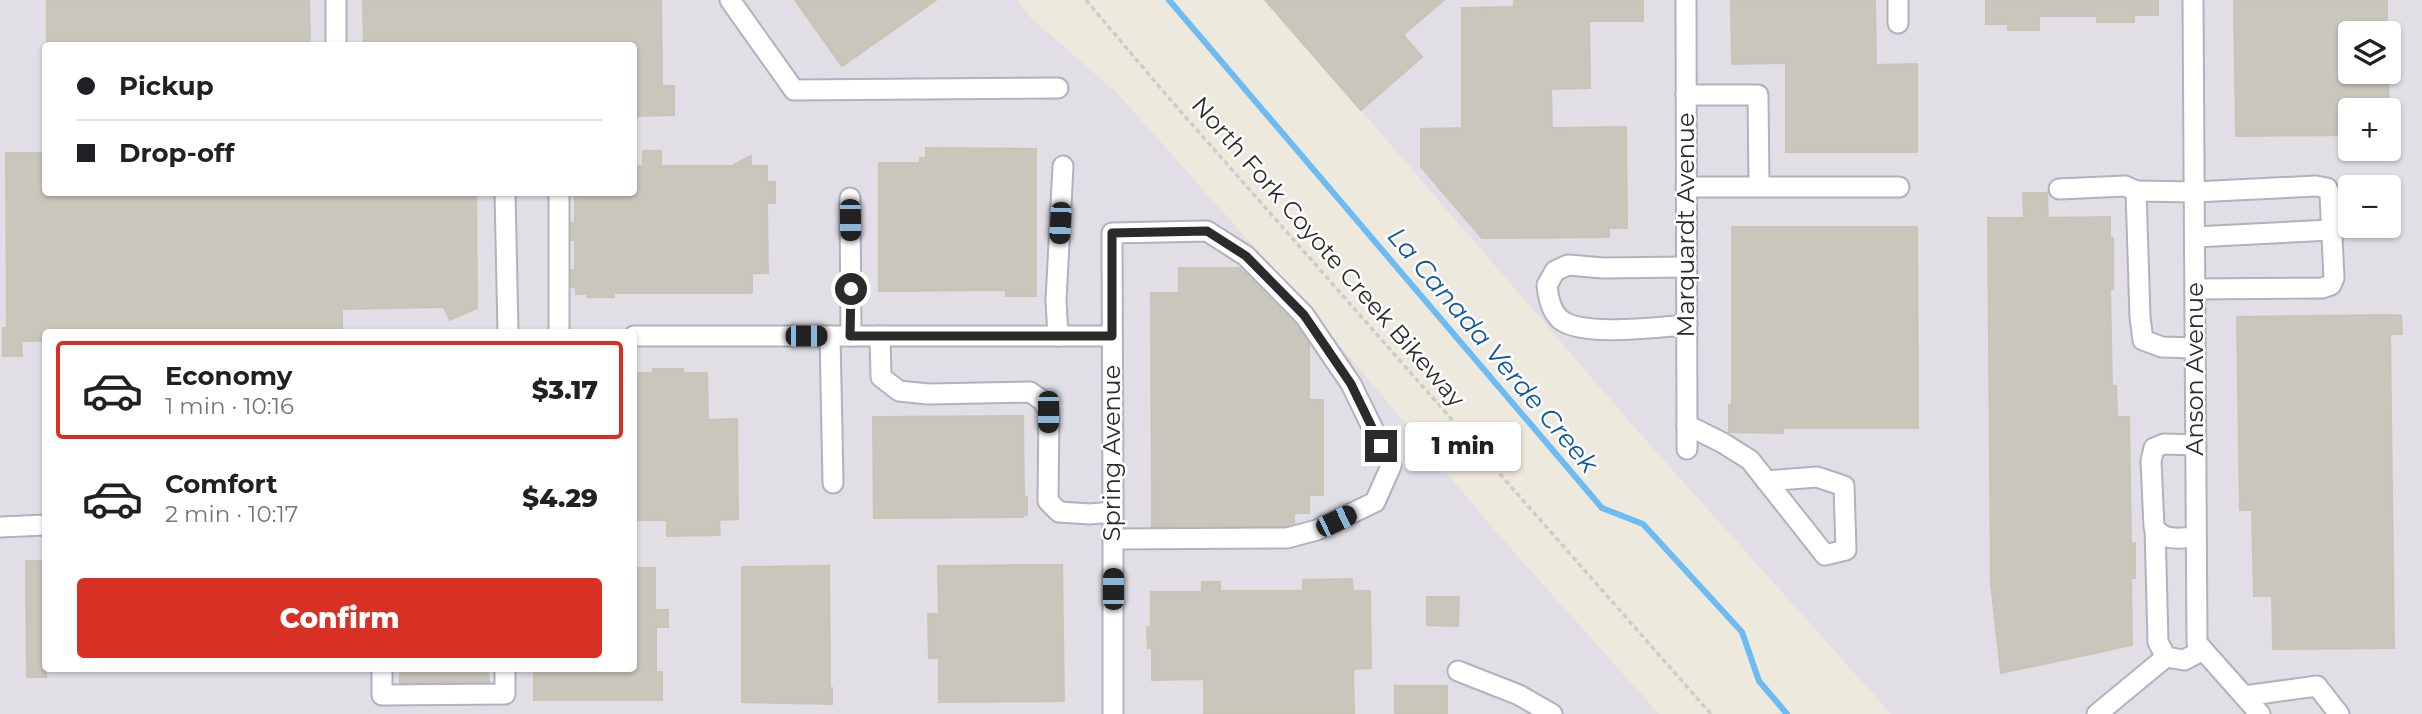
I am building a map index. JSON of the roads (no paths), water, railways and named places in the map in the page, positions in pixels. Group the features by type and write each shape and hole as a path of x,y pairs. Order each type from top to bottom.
{"street":[{"path":"336,0 336,42"},
{"path":"730,0 794,90 1058,88"},
{"name":"Marquardt Avenue","path":"1686,0 1687,449"},
{"path":"1898,0 1898,23"},
{"name":"Anson Avenue","path":"2193,0 2197,643 2203,650"},
{"path":"1686,95 1758,95 1759,186"},
{"path":"1058,336 1056,301 1063,166"},
{"path":"2059,189 2125,186 2136,191 2194,192 2316,186 2327,188 2330,195 2334,278 2331,285 2322,288 2195,289"},
{"path":"1686,187 1899,187"},
{"path":"2136,191 2143,340 2162,347 2195,348"},
{"path":"505,196 508,329"},
{"path":"558,329 559,196"},
{"path":"850,198 850,336"},
{"path":"2195,237 2331,230"},
{"name":"Spring Avenue","path":"1112,539 1287,538 1317,530 1375,502 1391,466 1351,384 1304,315 1246,256 1207,231 1112,233 1112,539 1113,714"},
{"path":"1686,267 1603,268 1568,265 1555,271 1547,285 1549,302 1559,319 1577,327 1624,329 1686,326"},
{"path":"637,336 1112,336"},
{"path":"830,336 833,483"},
{"path":"880,336 881,377 900,391 928,394 1030,392 1044,401 1048,412 1048,501 1059,512 1112,512"},
{"path":"1687,425 1750,460 1766,481 1825,555 1846,550 1844,486 1817,477 1766,481"},
{"path":"2166,657 2158,642 2151,461 2154,448 2164,444 2196,445"},
{"path":"0,527 42,525"},
{"path":"2155,528 2160,535 2172,538 2196,537"},
{"path":"2097,714 2166,657 2184,660 2203,650 2260,714"},
{"path":"1458,671 1519,695 1552,714"},
{"path":"382,672 382,695 505,694 505,672"},
{"path":"2244,696 2317,686 2339,714"}],"waterway":[{"name":"La Canada Verde Creek","path":"1169,0 1602,508 1643,524 1742,632 1759,681 1787,714"}]}
